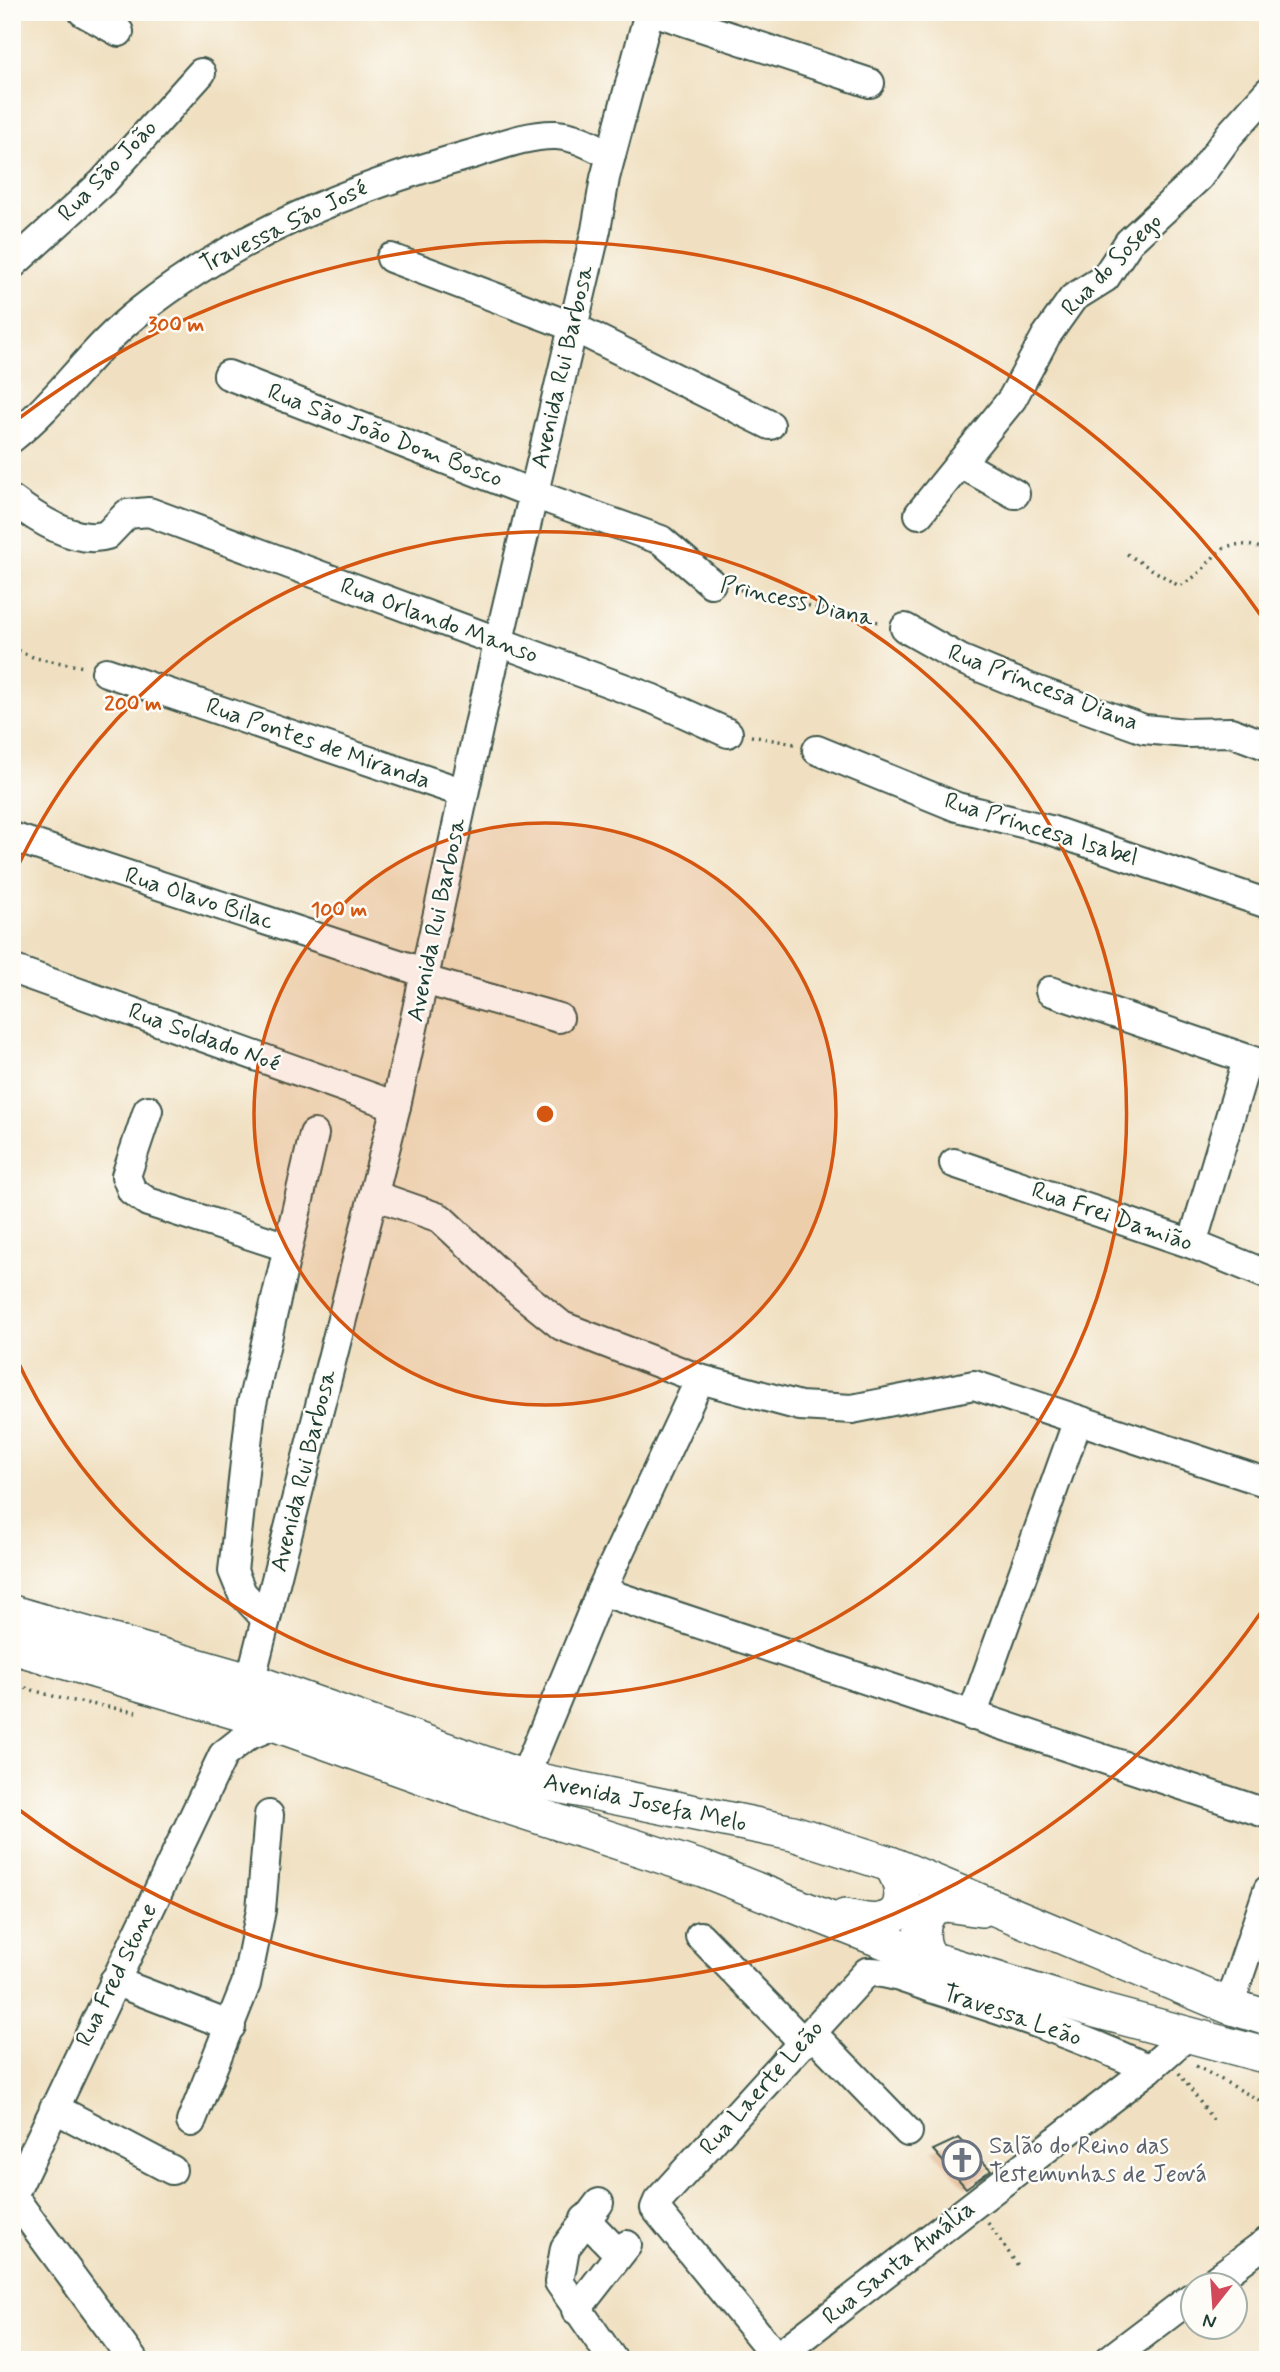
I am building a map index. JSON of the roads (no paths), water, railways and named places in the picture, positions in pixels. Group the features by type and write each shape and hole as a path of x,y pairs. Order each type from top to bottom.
{"main road":[{"name":"Avenida Josefa Melo","path":"12,1613 250,1682 524,1778 793,1833 890,1864 1229,2006 1268,2018"},
{"name":"Avenida Josefa Melo","path":"12,1646 211,1702 495,1802 703,1869 930,1959 978,1989 1168,2053 1268,2056"},
{"path":"807,1910 866,1921 888,1919 897,1912 903,1895 897,1873 890,1864"},
{"path":"930,1959 922,1938 926,1914 933,1907 946,1904 1019,1916"}],"street":[{"path":"83,12 114,19"},
{"name":"Avenida Rui Barbosa","path":"250,1682 396,1106 464,793 571,326 599,218 611,155 649,12"},
{"path":"656,12 870,83"},
{"name":"Rua São João","path":"12,265 103,182 201,73"},
{"name":"Rua do Sosego","path":"919,514 1012,400 1046,336 1073,298 1105,278 1129,242 1199,177 1230,134 1268,92"},
{"name":"Travessa São José","path":"12,438 52,402 136,313 190,272 250,239 390,177 515,142 555,134 580,140 611,155"},
{"path":"391,258 571,326 770,425"},
{"name":"Rua São João Dom Bosco","path":"228,375 534,494 661,540"},
{"path":"960,463 1015,494"},
{"name":"Rua Orlando Manso","path":"12,500 67,531 88,537 107,535 127,514 149,512 653,699 728,733"},
{"name":"Princess Diana","path":"661,540 711,583"},
{"name":"Rua Princesa Diana","path":"905,628 960,659 1144,729 1231,733 1268,746"},
{"name":"Rua Pontes de Miranda","path":"106,672 464,793"},
{"name":"Rua Princesa Isabel","path":"817,750 957,807 1049,830 1268,904"},
{"name":"Rua Olavo Bilac","path":"12,837 425,977 559,1018"},
{"name":"Rua Soldado Noé","path":"12,970 396,1106"},
{"path":"1050,991 1258,1063 1192,1244"},
{"path":"148,1110 126,1177 132,1191 148,1202 287,1247"},
{"path":"266,1619 242,1593 235,1583 233,1572 251,1408 314,1134"},
{"name":"Rua Frei Damião","path":"954,1163 1192,1244 1268,1275"},
{"path":"374,1195 440,1218 515,1288 562,1326 700,1379 800,1406 852,1409 974,1385 1268,1483"},
{"path":"524,1778 601,1591 700,1379"},
{"path":"972,1716 1078,1420"},
{"path":"601,1591 1268,1814"},
{"path":"211,1702 220,1728 223,1755"},
{"name":"Rua Fred Stone","path":"13,2195 223,1755 247,1736 276,1724"},
{"path":"191,2122 246,1984 258,1932 269,1815"},
{"path":"1229,2006 1268,1890"},
{"path":"700,1936 908,2132"},
{"name":"Rua Laerte Leão","path":"776,2359 655,2208 864,1975 872,1972"},
{"name":"Travessa Leão","path":"872,1972 978,1989 1109,2050 1168,2053"},
{"path":"114,1981 231,2026"},
{"name":"Rua Santa Amália","path":"776,2359 1168,2053"},
{"path":"54,2108 172,2170"},
{"path":"13,2195 133,2360"},
{"path":"576,2310 623,2249 592,2211 565,2248 559,2270 561,2290 613,2360"},
{"path":"1229,2270 1268,2241"},
{"path":"1109,2360 1178,2308"}],"place":[{"name":"Salão do Reino das Testemunhas de Jeová","path":"962,2160"}]}
